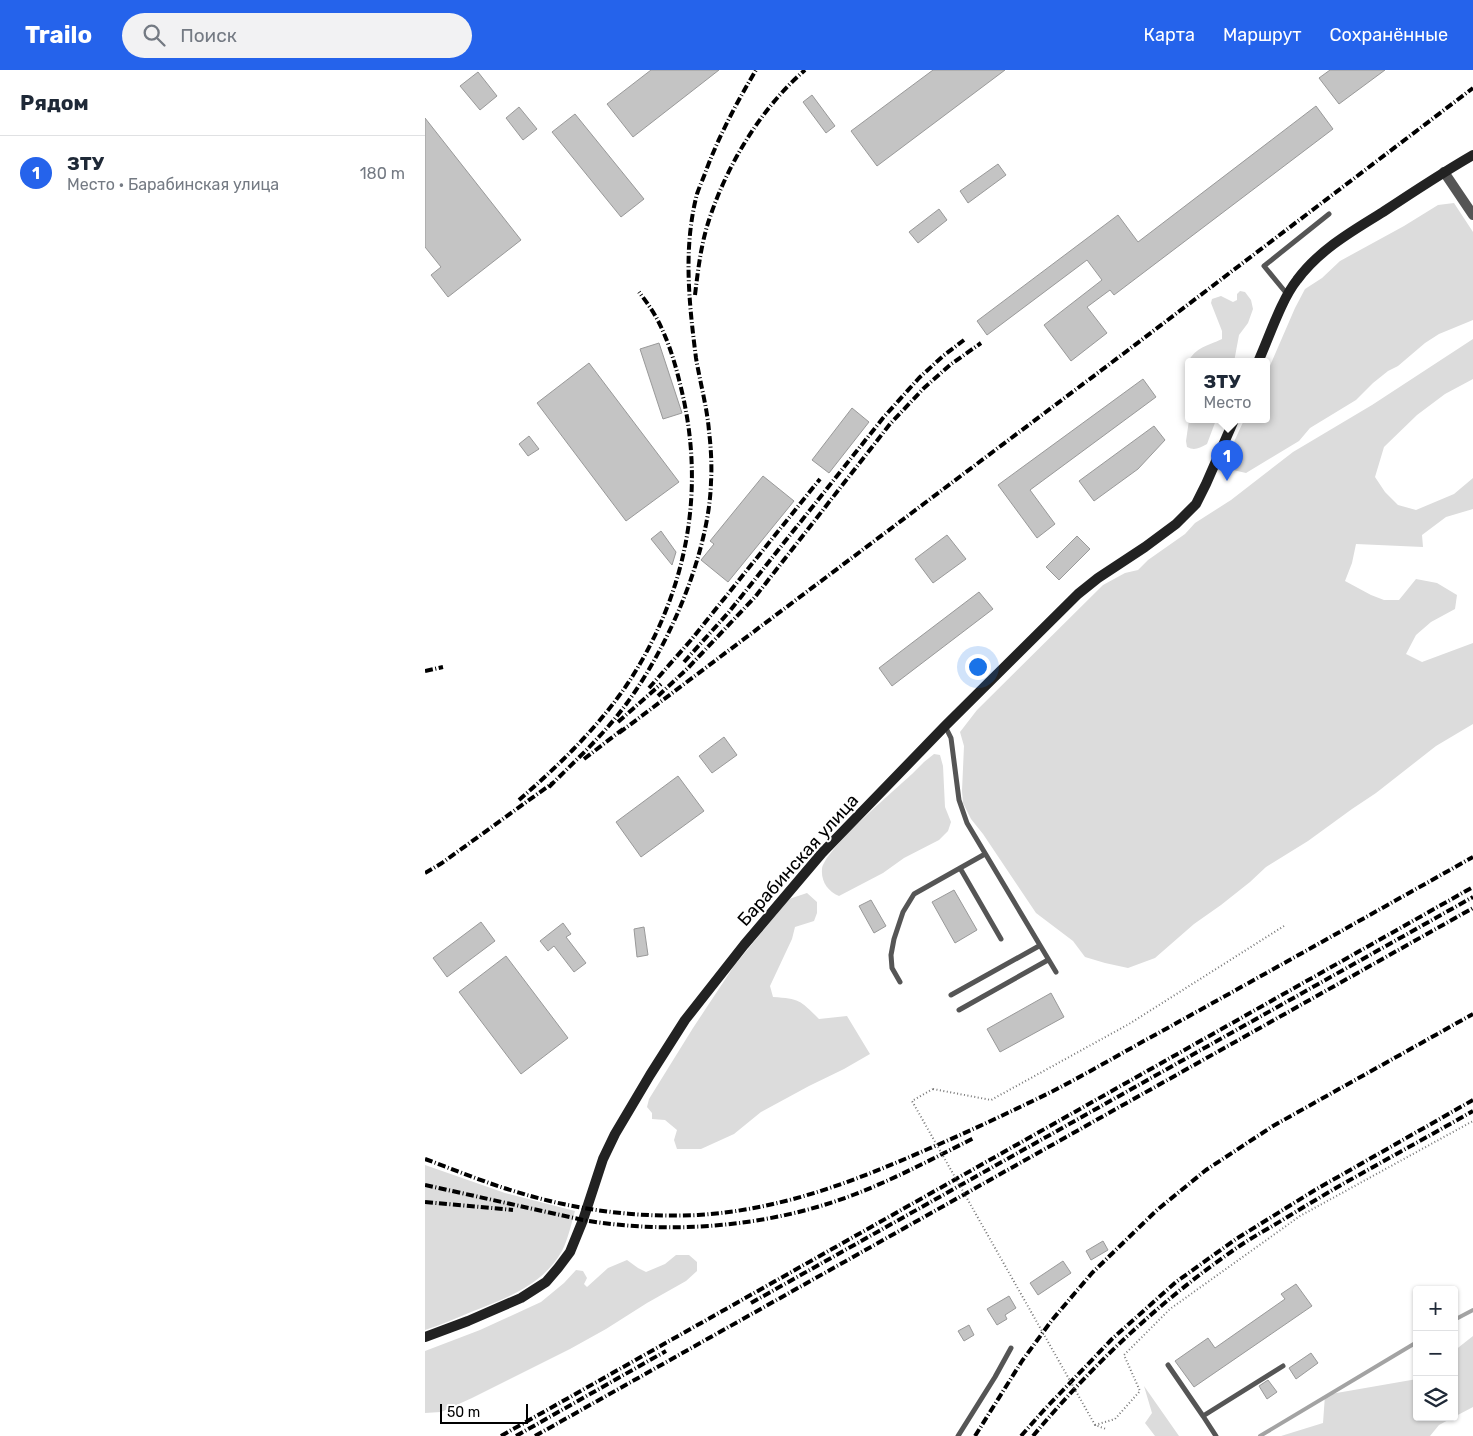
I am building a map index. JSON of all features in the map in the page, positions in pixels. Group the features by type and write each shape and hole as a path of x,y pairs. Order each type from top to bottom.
{"main road":[{"path":"1260,358 1296,280 1319,255 1346,235 1473,155"},
{"name":"Барабинская улица","path":"425,1337 521,1298 546,1282 570,1252 583,1220 603,1159 615,1134 685,1020 744,945 822,853 945,726 1079,594 1175,524 1195,504 1206,484 1233,423"}],"street":[{"path":"1444,172 1473,215"}],"lane":[{"path":"1288,295 1264,266 1329,214"},
{"path":"945,726 951,738 959,800 967,823 1055,972"},
{"path":"900,982 892,968 891,955 903,912 914,894 985,854"},
{"path":"960,868 1001,939"},
{"path":"951,995 1039,946"},
{"path":"959,1010 1048,960"},
{"path":"958,1436 1011,1348"},
{"path":"1168,1365 1216,1436"},
{"path":"1203,1416 1283,1366"}],"path":[{"path":"1106,1429 1095,1425 912,1101 933,1090 991,1100 1129,1024 1284,926"},
{"path":"1095,1425 1115,1419 1140,1391 1124,1354 1170,1309 1300,1216 1473,1121"}],"shaded area":[{"path":"1454,203 1473,232 1473,320 1439,334 1425,343 1398,366 1373,383 1356,400 1310,428 1299,441 1246,473 1233,470 1227,457 1243,423 1270,423 1270,366 1305,289 1322,278 1340,261 1438,205"},
{"path":"1240,291 1245,292 1251,300 1253,309 1248,323 1239,335 1235,358 1190,358 1198,350 1222,339 1222,331 1211,303 1212,299 1221,296 1233,302 1237,300 1237,294"},
{"path":"1473,339 1473,379 1445,394 1417,415 1384,447 1375,477 1385,492 1398,505 1416,510 1454,494 1473,478 1473,509 1446,517 1422,535 1423,547 1356,544 1352,563 1345,581 1384,600 1399,600 1416,579 1437,583 1457,595 1455,609 1431,622 1416,635 1406,654 1422,662 1473,643 1473,724 1436,746 1376,793 1308,841 1266,867 1221,905 1194,924 1155,958 1128,968 1085,957 1073,941 1036,913 971,819 963,803 964,746 960,732 977,710 1103,585 1125,573 1138,570 1148,560 1185,534 1195,523 1231,500 1293,452 1372,405"},
{"path":"1189,423 1215,423 1207,444 1195,449 1187,447"},
{"path":"934,754 940,755 943,766 945,807 951,822 948,831 939,840 839,896 826,886 823,878 822,869 826,860 847,834"},
{"path":"807,893 817,902 817,913 814,921 795,927 792,939 770,986 773,997 799,1002 819,1019 847,1016 870,1054 761,1112 734,1134 701,1149 677,1149 674,1140 677,1130 665,1120 652,1119 652,1113 647,1107 649,1099 734,966 789,899"},
{"path":"425,1165 505,1193 575,1211 562,1251 545,1273 534,1282 497,1302 425,1330"},
{"path":"676,1255 689,1255 697,1262 697,1271 686,1281 570,1349 441,1412 425,1413 425,1351 480,1330 541,1302 576,1270 583,1271 587,1278 584,1284 587,1287 608,1268 627,1260 646,1272 665,1264"},
{"path":"1473,1336 1473,1407 1458,1415 1458,1376 1458,1348"},
{"path":"1413,1380 1413,1421 1446,1421 1439,1425 1430,1436 1281,1436 1323,1423 1325,1395"},
{"path":"1144,1386 1179,1436 1155,1436 1145,1423 1152,1413"}],"building":[{"path":"651,70 719,70 633,137 607,104"},
{"path":"933,70 1005,70 877,166 851,131"},
{"path":"1330,70 1385,70 1339,104 1319,78"},
{"path":"478,72 497,96 480,110 460,86"},
{"path":"812,95 835,126 826,133 803,102"},
{"path":"1316,106 1333,129 1114,295 1110,290 1087,307 1107,333 1071,361 1044,325 1102,280 1087,260 987,335 977,321 1118,215 1138,242"},
{"path":"519,107 537,129 523,140 506,118"},
{"path":"575,114 644,199 621,217 552,132"},
{"path":"425,118 521,240 448,297 431,275 441,267 425,247"},
{"path":"998,164 1006,175 968,203 960,191"},
{"path":"939,209 947,220 918,243 909,232"},
{"path":"659,343 682,413 663,419 640,349"},
{"path":"589,363 679,482 626,521 537,403"},
{"path":"1143,379 1156,397 1030,490 1055,524 1037,538 998,485"},
{"path":"852,408 869,422 829,473 812,460"},
{"path":"1154,426 1165,440 1138,469 1094,501 1079,481"},
{"path":"529,436 539,449 528,456 519,444"},
{"path":"763,476 794,501 728,582 701,560 714,544 710,541"},
{"path":"661,531 676,552 672,565 651,539"},
{"path":"947,535 966,559 933,583 915,559"},
{"path":"1077,536 1090,549 1059,580 1046,567"},
{"path":"979,592 993,609 892,686 879,668"},
{"path":"724,737 737,755 712,773 699,756"},
{"path":"678,776 704,811 641,857 616,822"},
{"path":"954,890 977,930 955,943 932,902"},
{"path":"871,900 886,926 874,933 859,906"},
{"path":"481,922 495,941 447,977 433,958"},
{"path":"563,923 571,934 566,937 586,963 574,972 554,946 548,951 540,941"},
{"path":"644,927 648,955 637,957 634,929"},
{"path":"506,956 568,1038 521,1074 459,992"},
{"path":"1051,993 1064,1017 1000,1052 987,1029"},
{"path":"1103,1241 1108,1250 1091,1260 1086,1251"},
{"path":"1063,1261 1071,1273 1038,1295 1030,1283"},
{"path":"1296,1284 1312,1306 1194,1387 1175,1361 1208,1338 1215,1348 1285,1299 1281,1294"},
{"path":"1009,1296 1016,1308 1005,1315 1007,1319 997,1325 987,1309"},
{"path":"969,1325 974,1335 964,1341 958,1331"},
{"path":"1311,1353 1318,1363 1296,1379 1289,1368"},
{"path":"1268,1380 1277,1392 1267,1399 1259,1386"}],"waterway":[{"path":"1458,1318 1473,1310"},
{"path":"1260,1436 1413,1344"}],"railway":[{"path":"549,787 609,725 634,692 667,636 693,574 708,511 711,457 708,422 696,358 691,317 690,235 697,194 712,155 729,118 756,70"},
{"path":"695,295 706,229 725,179 760,120 789,85 805,70"},
{"path":"619,733 1473,88"},
{"path":"519,800 586,736 629,682 657,630 671,598 681,564 688,531 691,497 692,462 689,427 680,382 668,344 656,317 639,292"},
{"path":"684,662 729,612 883,418 919,378 964,340"},
{"path":"658,696 688,668 755,597 890,424 924,388 950,365 981,343"},
{"path":"649,688 691,640 820,479"},
{"path":"425,671 443,667"},
{"path":"618,722 661,684"},
{"path":"584,759 623,729"},
{"path":"425,873 442,863 554,782"},
{"path":"425,1159 494,1185 561,1204 629,1214 698,1215 728,1212 787,1201 872,1173 1047,1094 1473,857"},
{"path":"501,1436 1473,887"},
{"path":"751,1303 1473,897"},
{"path":"535,1436 1473,908"},
{"path":"975,1436 1022,1361 1052,1320 1092,1273 1157,1210 1206,1170 1273,1126 1473,1014"},
{"path":"1021,1436 1112,1339 1176,1282 1236,1239 1315,1190 1473,1100"},
{"path":"1033,1436 1080,1383 1130,1333 1212,1265 1247,1241 1312,1202 1473,1111"},
{"path":"425,1185 583,1220 616,1225 651,1227 719,1225 788,1215 821,1206 869,1189 974,1138"},
{"path":"425,1202 513,1210"},
{"path":"516,1436 666,1351"}],"place":[{"name":"ЗТУ","path":"1227,481"}]}
